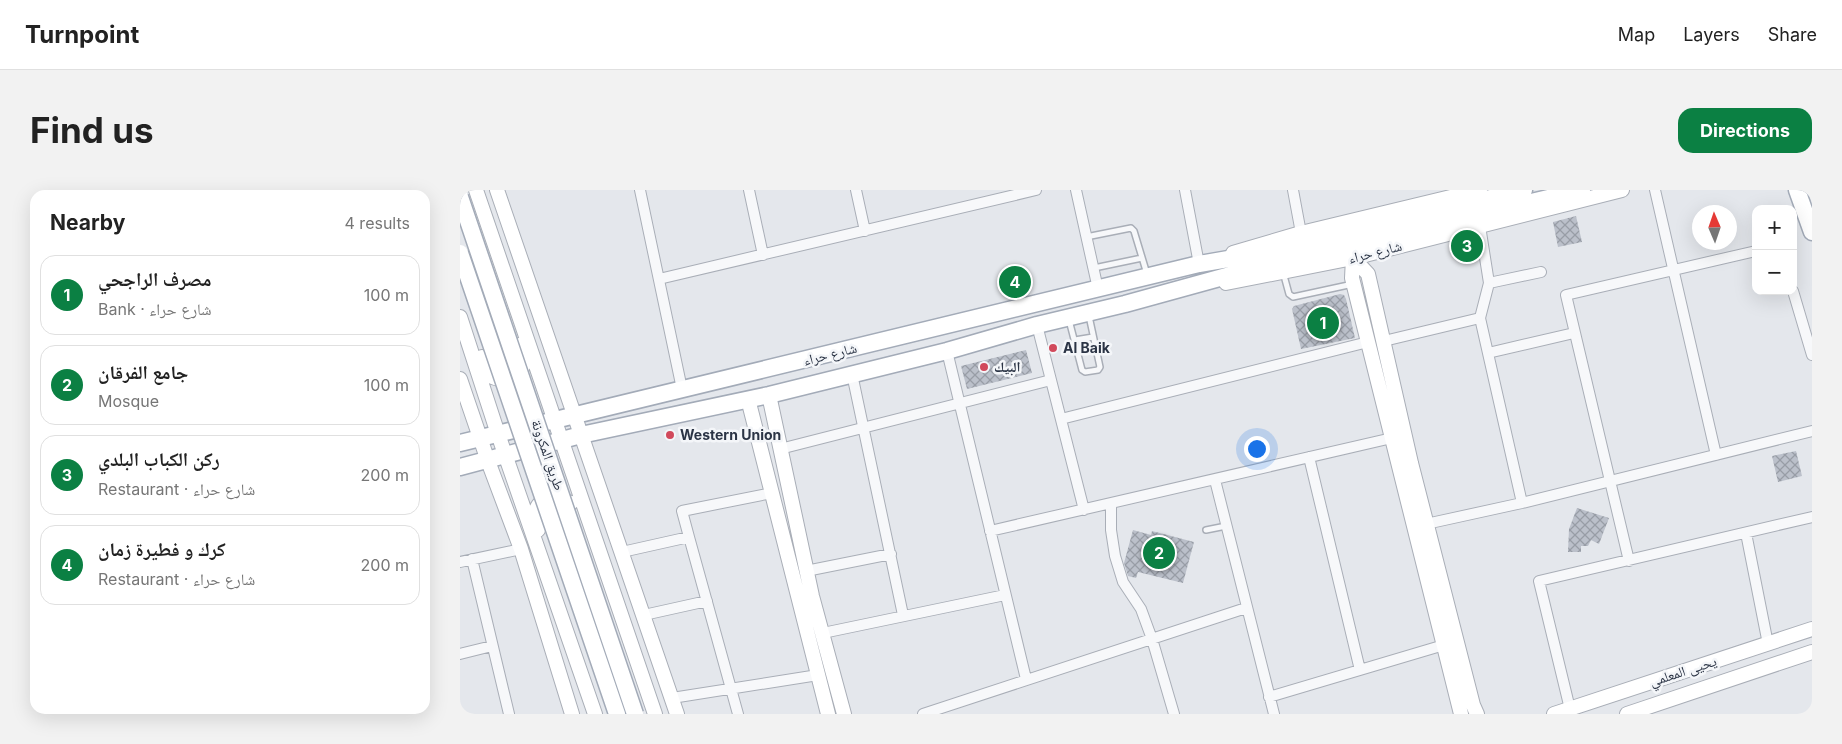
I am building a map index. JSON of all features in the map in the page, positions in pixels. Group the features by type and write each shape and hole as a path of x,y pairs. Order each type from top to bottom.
{"main road":[{"path":"476,190 654,714"},
{"path":"497,190 573,416 677,714"},
{"name":"شارع حراء","path":"460,443 1148,277 1199,264 1301,233 1480,190"},
{"name":"شارع حراء","path":"1125,304 1260,260 1524,190"},
{"name":"شارع حراء","path":"1199,264 1260,260 1582,190"},
{"name":"شارع حراء","path":"460,468 581,435 768,395 947,351 1037,325 1125,304 1353,258 1622,190"},
{"path":"1797,190 1812,232"},
{"path":"1809,190 1812,211"},
{"name":"طريق المكرونة","path":"460,196 635,714"},
{"path":"490,230 508,224"},
{"path":"460,303 490,376 500,381 513,380 519,375 526,360 495,245"},
{"name":"طريق المكرونة","path":"460,253 617,714"},
{"path":"1353,258 1353,284 1392,438 1405,464 1426,524 1474,711"},
{"path":"1353,258 1368,274 1384,341 1405,464 1444,646 1461,714"},
{"path":"460,317 498,434 595,714"},
{"path":"460,379 521,549 572,714"},
{"path":"768,395 806,571 806,599 818,675 828,714"},
{"path":"748,399 772,493 806,599 823,633 844,714"},
{"path":"555,598 535,515 539,506 548,499 560,499 575,504 608,579"},
{"name":"يحيى المعلمي","path":"1554,714 1812,629"},
{"name":"يحيى المعلمي","path":"1627,714 1812,652"},
{"path":"641,672 661,664"}],"street":[{"path":"640,190 682,390"},
{"path":"749,190 763,255"},
{"path":"856,190 865,231"},
{"path":"659,279 1036,190"},
{"path":"1076,190 1098,289"},
{"path":"1185,190 1199,264"},
{"path":"1293,190 1301,233"},
{"path":"1654,190 1716,455"},
{"path":"1480,226 1489,283 1480,318 1522,503"},
{"path":"1629,560 1566,295 1752,252"},
{"path":"1489,283 1541,272"},
{"path":"1794,295 1812,355"},
{"path":"1384,341 1480,318"},
{"path":"1037,325 1084,510"},
{"path":"1488,353 1574,332"},
{"path":"1061,419 1368,342"},
{"path":"947,351 1026,679"},
{"path":"852,374 903,615"},
{"path":"780,449 1051,380"},
{"path":"1426,524 1522,503 1812,431"},
{"path":"990,531 1392,438"},
{"path":"1309,457 1360,670"},
{"path":"1214,480 1274,714"},
{"path":"738,714 682,512 772,493"},
{"path":"1111,504 1111,530 1115,556 1123,582 1141,609 1174,714"},
{"path":"1570,709 1539,581 1812,517"},
{"path":"1746,533 1768,644"},
{"path":"622,552 689,537"},
{"path":"460,562 521,549"},
{"path":"806,571 891,554"},
{"path":"472,558 509,714"},
{"path":"823,633 1005,595"},
{"path":"644,615 707,601"},
{"path":"924,714 1246,608"},
{"path":"460,654 492,646"},
{"path":"1269,697 1444,646"},
{"path":"672,698 818,675"}],"lane":[{"path":"1086,237 1131,228 1134,231 1148,277"},
{"path":"1093,268 1142,258"},
{"path":"1283,272 1289,294 1293,296 1353,284"},
{"path":"1069,318 1082,370 1086,372 1098,370 1100,367 1088,313"},
{"path":"1075,340 1093,337"},
{"path":"1206,530 1226,526"}],"building":[{"path":"1576,216 1582,242 1558,247 1553,222"},
{"path":"1340,294 1344,295 1346,299 1355,338 1301,349 1292,309 1294,306"},
{"path":"1026,350 1032,373 967,389 961,366"},
{"path":"1796,451 1802,476 1778,482 1772,456"},
{"path":"1577,508 1609,518 1599,544 1591,540 1588,546 1581,546 1581,552 1568,552 1569,529"},
{"path":"1133,530 1151,535 1152,531 1194,542 1183,583 1138,572 1136,578 1128,576 1124,563"}],"place":[{"name":"ركن الكباب البلدي","path":"1467,246"},
{"name":"كرك و فطيرة زمان","path":"1015,282"},
{"name":"مصرف الراجحي","path":"1323,323"},
{"name":"Al Baik","path":"1053,348"},
{"name":"البيك","path":"984,367"},
{"name":"Western Union","path":"670,435"},
{"name":"جامع الفرقان","path":"1159,553"}]}
